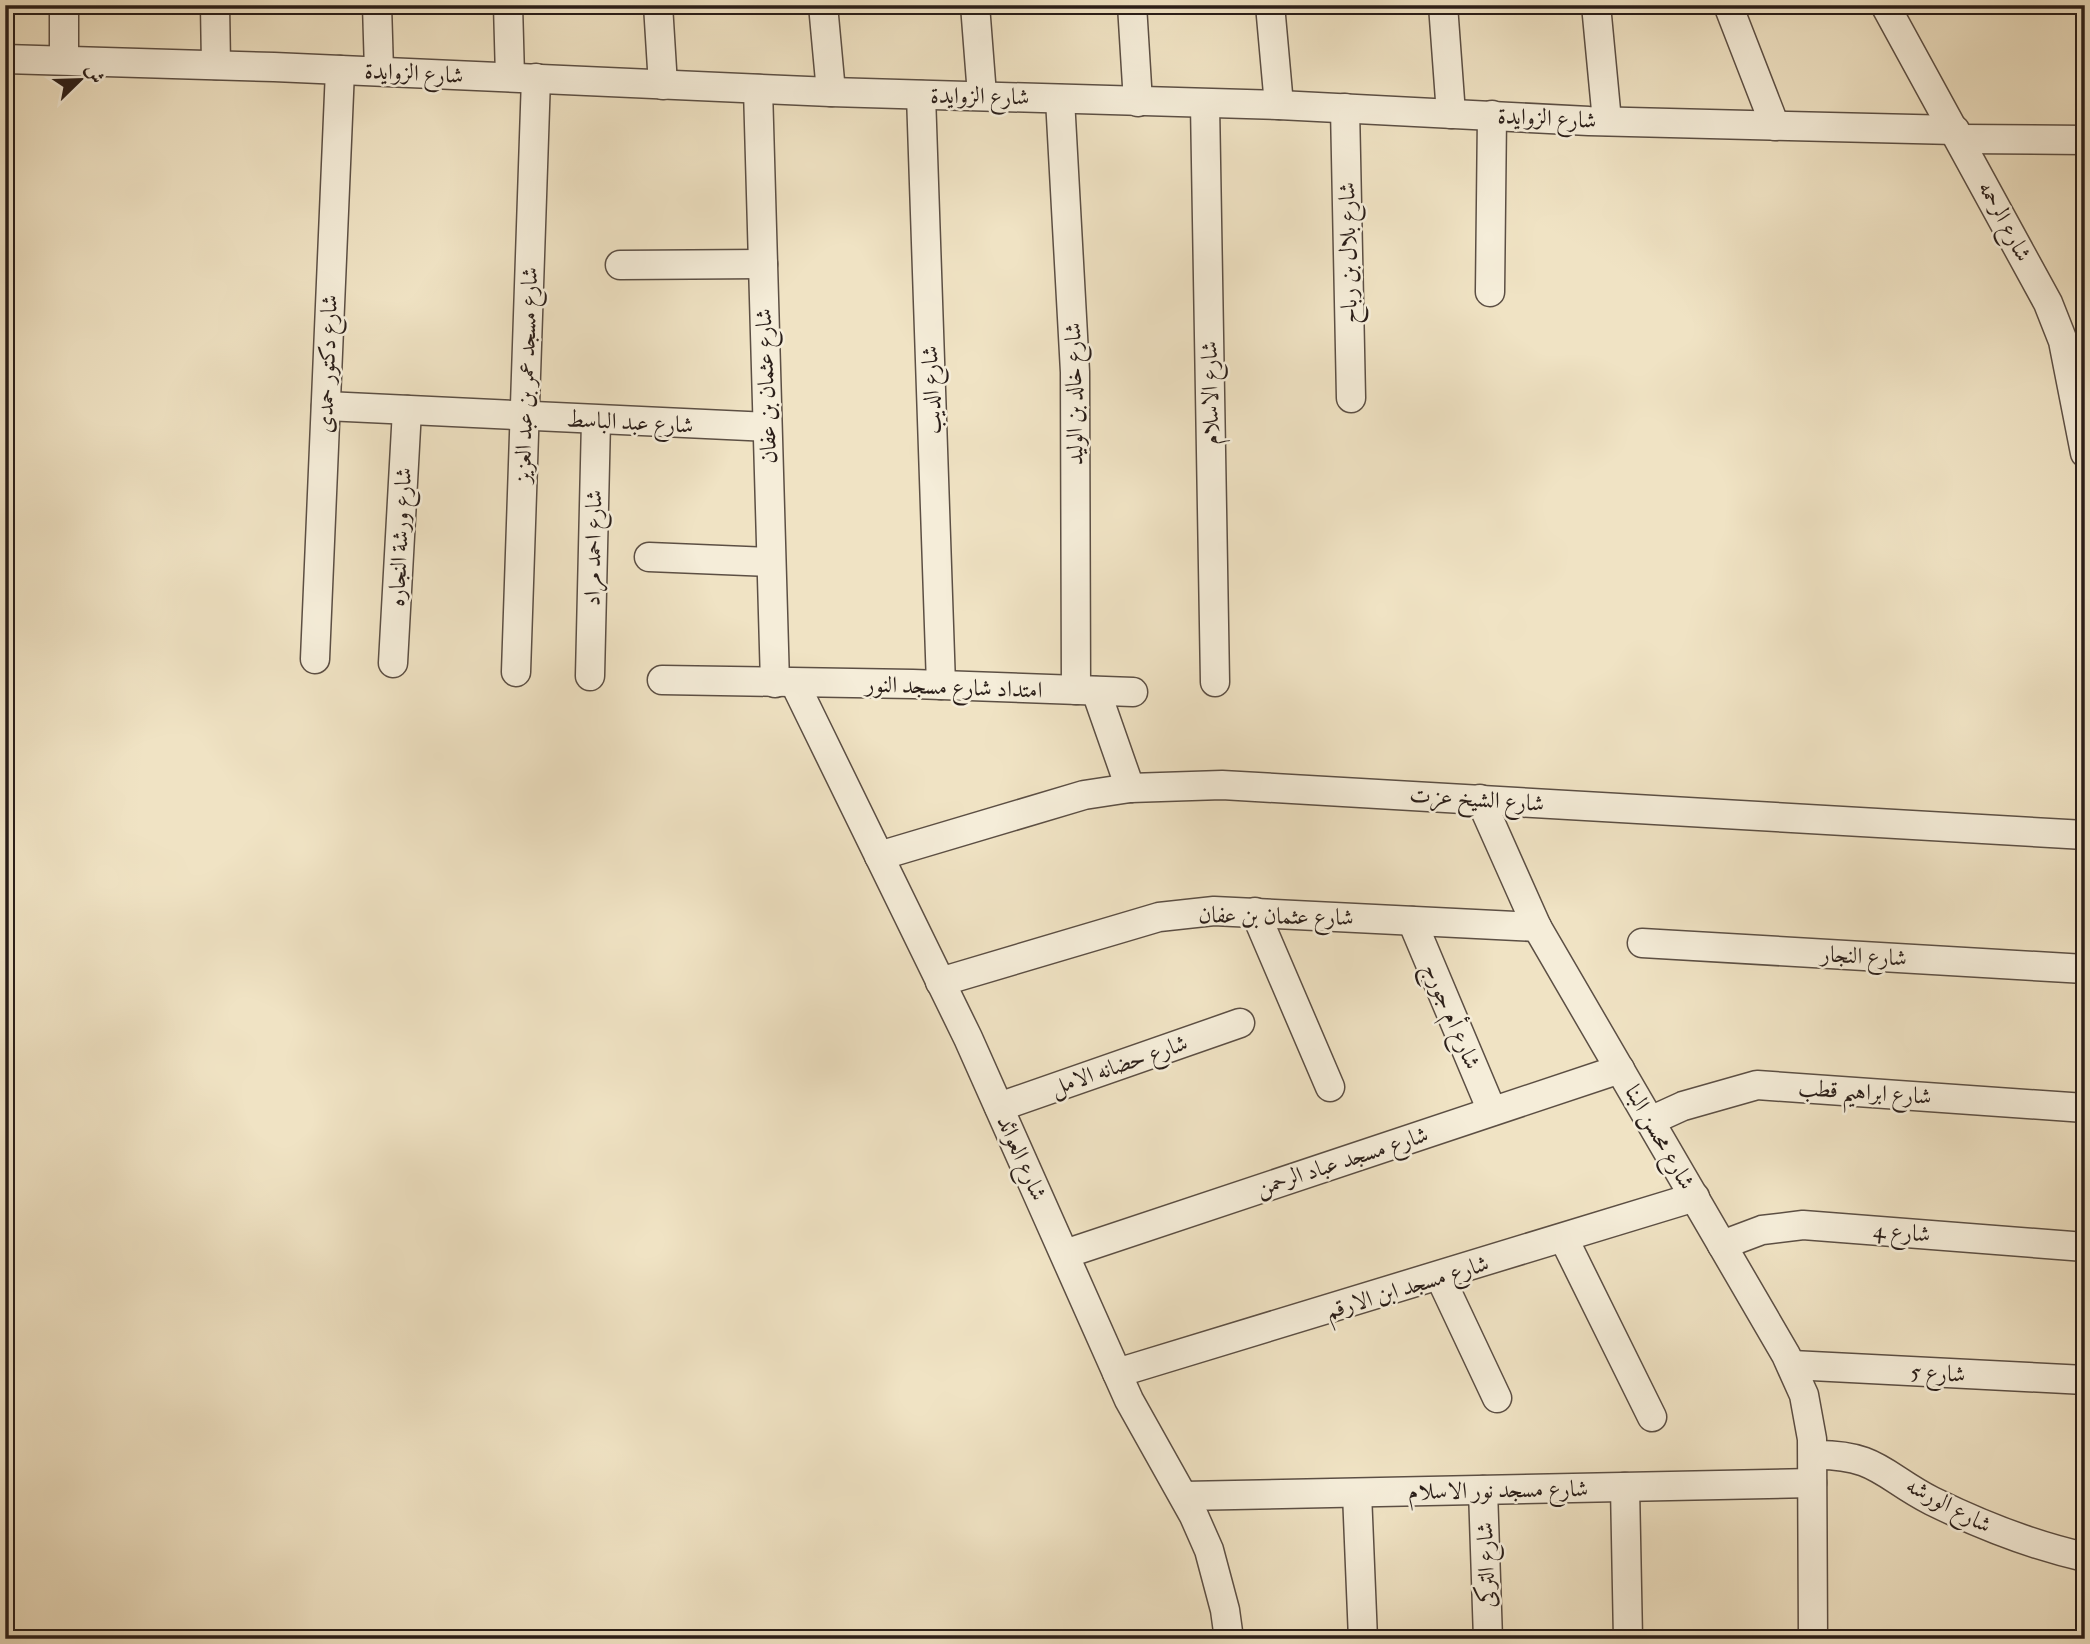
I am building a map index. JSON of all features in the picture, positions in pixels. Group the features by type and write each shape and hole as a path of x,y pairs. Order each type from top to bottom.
{"street":[{"path":"64,5 64,60"},
{"path":"215,5 216,65"},
{"path":"377,5 379,71"},
{"name":"شارع مسجد عمر بن عبد العزيز","path":"508,5 523,78 524,416 516,672"},
{"path":"658,5 663,85"},
{"path":"823,5 831,92"},
{"path":"975,5 982,95"},
{"path":"1132,5 1138,102"},
{"path":"1270,5 1279,105"},
{"path":"1443,5 1451,114"},
{"path":"1596,5 1608,121"},
{"path":"1728,5 1775,126"},
{"name":"شارع الرحمه","path":"1885,5 2074,341 2085,453"},
{"name":"شارع الزوايدة","path":"5,59 340,69 831,92 1279,105 2085,140"},
{"name":"شارع دكتور حمدى","path":"315,659 340,69"},
{"name":"شارع عثمان بن عفان","path":"758,89 771,562 785,683"},
{"name":"شارع الديب","path":"921,95 941,685"},
{"name":"شارع خالد بن الوليد","path":"1060,99 1075,372 1086,691 1129,788"},
{"name":"شارع الاسلام","path":"1205,104 1215,682"},
{"name":"شارع بلال بن رباح","path":"1345,108 1351,398"},
{"path":"1490,292 1492,115"},
{"path":"620,265 763,264"},
{"name":"شارع عبد الباسط","path":"326,406 596,421 767,427"},
{"name":"شارع ورشة النجاره","path":"393,663 407,410"},
{"name":"شارع احمد مراد","path":"590,676 596,421"},
{"path":"649,557 771,562"},
{"name":"امتداد شارع مسجد النور","path":"662,680 941,685 1133,692"},
{"name":"شارع العوائد","path":"785,683 879,856 999,1107 1117,1373 1165,1469 1184,1496 1209,1550 1225,1610 1228,1639"},
{"name":"شارع الشيخ عزت","path":"879,856 1084,795 1129,788 1222,785 2085,835"},
{"name":"شارع محسن البنا","path":"1479,799 1537,927 1792,1365 1804,1395 1813,1469 1813,1639"},
{"name":"شارع عثمان بن عفان","path":"940,982 1159,917 1214,911 1537,927"},
{"path":"1255,912 1329,1087"},
{"name":"شارع أم جورج","path":"1412,921 1492,1111"},
{"name":"شارع النجار","path":"1642,943 2085,969"},
{"name":"شارع حضانه الامل","path":"999,1107 1240,1023"},
{"name":"شارع مسجد عباد الرحمن","path":"1065,1254 1620,1069"},
{"name":"شارع ابراهيم قطب","path":"1650,1121 1705,1099 1757,1085 2085,1108"},
{"name":"شارع مسجد ابن الارقم","path":"1117,1373 1440,1277 1695,1197"},
{"name":"شارع 4","path":"1722,1245 1762,1230 1803,1225 2085,1247"},
{"path":"1564,1239 1652,1417"},
{"path":"1440,1277 1497,1398"},
{"name":"شارع 5","path":"1792,1365 2085,1380"},
{"name":"شارع الورشه","path":"1813,1469 1840,1455 1866,1461 1893,1474 1929,1499 1998,1531 2085,1557"},
{"name":"شارع مسجد نور الاسلام","path":"1184,1496 1625,1488 1813,1469"},
{"path":"1625,1488 1628,1639"},
{"name":"شارع التركى","path":"1483,1490 1488,1639"},
{"path":"1357,1493 1363,1639"}]}
